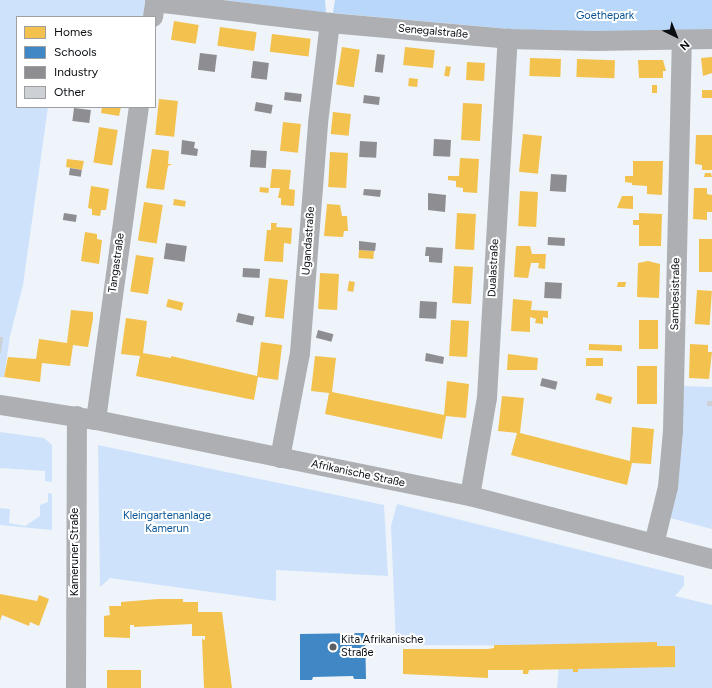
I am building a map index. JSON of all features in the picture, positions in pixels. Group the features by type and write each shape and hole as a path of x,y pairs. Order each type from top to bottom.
{"street":[{"name":"Senegalstraße","path":"154,9 508,39 682,41 712,39"},
{"name":"Ugandastraße","path":"280,458 300,353 318,123 330,23"},
{"name":"Dualastraße","path":"470,496 487,398 508,39"},
{"name":"Sambesistraße","path":"654,544 668,487 673,431 682,41"},
{"name":"Tangastraße","path":"86,418 139,108"},
{"name":"Afrikanische Straße","path":"0,405 86,418 470,496 712,559"},
{"name":"Kameruner Straße","path":"76,688 86,418"}],"green space":[{"path":"0,0 145,0 143,16 16,16 16,108 48,108 23,285 10,336 4,377 0,377"},
{"path":"225,0 325,0 326,13"},
{"name":"Goethepark","path":"335,0 712,0 712,29 598,33 510,29 333,13"},
{"path":"682,386 712,387 712,529 670,518"},
{"path":"0,432 44,438 52,445 52,482 45,481 45,471 0,468"},
{"name":"Kleingartenanlage Kamerun","path":"98,445 384,505 388,576 276,570 276,601 110,578 100,587"},
{"path":"48,493 52,494 52,530 0,525 0,508 10,509 9,523 25,526 40,516 40,505 48,502"},
{"path":"397,504 684,576 684,586 675,596 712,605 712,688 557,688 559,665 675,667 675,646 396,645 391,526"}],"building: Homes":[{"path":"174,21 199,25 196,44 171,40"},
{"path":"220,27 257,32 254,51 217,46"},
{"path":"272,34 311,39 309,57 270,52"},
{"path":"342,47 360,50 354,87 336,85"},
{"path":"405,47 435,50 433,68 403,65"},
{"path":"712,57 712,73 703,76 701,58"},
{"path":"530,58 561,59 560,77 529,76"},
{"path":"577,59 615,60 614,78 576,77"},
{"path":"638,60 663,60 666,71 663,71 663,78 639,78"},
{"path":"467,62 485,63 484,81 466,80"},
{"path":"446,66 451,67 449,77 444,76"},
{"path":"409,78 418,79 417,87 408,86"},
{"path":"652,85 657,85 657,93 652,93"},
{"path":"702,90 712,90 712,98 702,98"},
{"path":"159,99 178,101 174,137 155,135"},
{"path":"463,103 482,104 480,141 461,140"},
{"path":"102,108 121,108 119,116 101,113"},
{"path":"333,112 351,114 349,136 331,134"},
{"path":"283,122 301,124 298,153 280,151"},
{"path":"99,127 118,130 112,166 93,163"},
{"path":"523,134 542,136 538,174 519,172"},
{"path":"696,135 712,135 712,170 702,170 702,165 695,164"},
{"path":"152,149 169,151 168,164 172,164 168,166 164,190 146,188"},
{"path":"330,152 348,153 346,188 328,187"},
{"path":"460,158 479,159 477,193 463,192 463,188 456,187 456,181 448,180 448,176 459,176"},
{"path":"67,159 84,161 82,170 66,167"},
{"path":"633,161 663,161 662,195 647,194 647,186 632,185 632,183 625,182 625,176 633,176"},
{"path":"272,169 291,170 289,189 295,190 294,206 281,205 281,198 278,198 280,188 270,188"},
{"path":"705,173 711,173 712,177 704,177"},
{"path":"91,186 109,189 106,210 101,210 100,216 92,215 92,209 88,208"},
{"path":"260,187 269,188 268,193 259,192"},
{"path":"694,188 707,188 707,194 712,195 712,212 707,212 707,220 693,219"},
{"path":"520,191 538,192 536,227 518,226"},
{"path":"622,196 633,196 633,209 617,208"},
{"path":"174,199 186,201 185,207 173,205"},
{"path":"144,202 163,205 157,243 138,241"},
{"path":"327,204 340,205 342,216 347,216 348,231 344,231 343,237 324,236"},
{"path":"457,213 476,214 474,250 455,249"},
{"path":"639,213 662,214 661,246 639,246 639,225 633,225 633,220 639,220"},
{"path":"271,223 277,223 276,227 292,228 291,244 284,243 283,262 264,261 267,230 271,230"},
{"path":"85,232 97,234 97,239 102,240 99,264 81,261"},
{"path":"699,239 712,239 712,272 699,272"},
{"path":"516,246 530,246 532,254 546,254 545,269 538,268 539,263 531,263 528,278 514,277"},
{"path":"359,250 374,251 373,259 358,258"},
{"path":"136,255 154,258 148,294 130,292"},
{"path":"648,261 660,264 659,298 637,297 638,263"},
{"path":"454,266 473,267 471,304 452,303"},
{"path":"320,273 339,274 337,310 318,309"},
{"path":"269,278 288,280 284,319 265,317"},
{"path":"349,281 355,282 353,292 347,291"},
{"path":"618,282 626,282 625,287 617,287"},
{"path":"697,290 712,291 710,325 695,324"},
{"path":"168,299 184,303 182,311 166,307"},
{"path":"513,299 532,301 531,310 548,311 548,318 543,317 543,324 535,323 536,319 530,317 530,332 511,331"},
{"path":"71,310 93,312 93,319 88,347 73,345 70,366 42,363 40,382 4,377 8,357 36,359 39,339 67,343"},
{"path":"126,318 147,321 143,353 171,358 171,356 257,376 261,342 282,345 278,380 258,377 254,400 136,376 140,356 121,354"},
{"path":"451,320 469,321 467,357 449,356"},
{"path":"639,320 658,320 658,349 639,349"},
{"path":"589,344 622,345 622,351 589,350"},
{"path":"690,344 708,345 708,352 712,352 709,379 689,378"},
{"path":"508,354 538,358 537,370 507,370"},
{"path":"315,356 336,358 332,392 444,415 447,381 469,384 466,418 446,416 442,439 325,414 329,393 311,391"},
{"path":"586,358 603,358 603,366 586,366"},
{"path":"637,366 657,366 657,404 637,404"},
{"path":"597,393 612,397 611,404 595,400"},
{"path":"502,396 524,398 520,433 630,461 632,427 654,429 651,464 632,463 627,485 511,455 517,433 498,431"},
{"path":"0,594 37,601 39,595 49,599 39,626 30,622 29,626 2,615 0,621"},
{"path":"158,599 183,599 183,602 198,602 198,612 222,612 232,688 204,688 202,639 205,640 205,636 192,636 192,624 134,627 134,625 130,625 130,638 104,637 104,616 110,615 109,606 121,606 121,602"},
{"path":"657,642 657,646 675,646 675,667 578,669 578,672 573,672 573,669 529,670 528,674 523,674 523,670 488,670 488,678 403,674 403,649 488,649 494,648 494,645"},
{"path":"107,670 141,670 141,688 107,688"}],"building: Schools":[{"path":"365,633 366,679 354,679 353,676 313,677 312,680 300,680 300,634"}],"building: Industry":[{"path":"200,53 217,55 215,72 198,70"},
{"path":"377,54 385,55 383,73 375,72"},
{"path":"253,61 269,63 267,80 251,78"},
{"path":"285,92 302,94 301,102 284,100"},
{"path":"364,95 380,97 379,105 363,103"},
{"path":"256,102 273,105 271,114 254,111"},
{"path":"74,108 91,110 89,123 72,121"},
{"path":"434,139 451,140 450,157 433,156"},
{"path":"182,140 195,142 194,148 198,149 197,156 181,154"},
{"path":"360,141 377,142 376,158 359,157"},
{"path":"251,150 267,151 266,168 250,167"},
{"path":"70,168 82,170 81,177 69,175"},
{"path":"551,174 567,175 566,192 550,191"},
{"path":"364,189 381,190 380,197 363,195"},
{"path":"428,193 446,195 445,212 428,210"},
{"path":"64,213 77,215 76,222 63,220"},
{"path":"548,237 565,238 565,246 548,245"},
{"path":"359,241 376,243 375,251 359,250"},
{"path":"166,243 187,246 185,262 164,259"},
{"path":"426,247 443,248 442,263 429,262 429,256 425,256"},
{"path":"243,268 260,269 260,278 243,277"},
{"path":"545,282 562,283 561,299 544,298"},
{"path":"420,301 437,302 436,319 419,318"},
{"path":"238,313 255,317 253,326 236,322"},
{"path":"318,330 333,334 331,342 316,338"},
{"path":"426,353 444,357 443,364 425,361"},
{"path":"542,378 558,382 556,390 540,386"}],"building: Other":[{"path":"0,337 3,337 1,353 0,353"},
{"path":"707,401 712,401 712,406 707,406"}],"place":[{"name":"Kita Afrikanische Straße","path":"333,647"}]}
